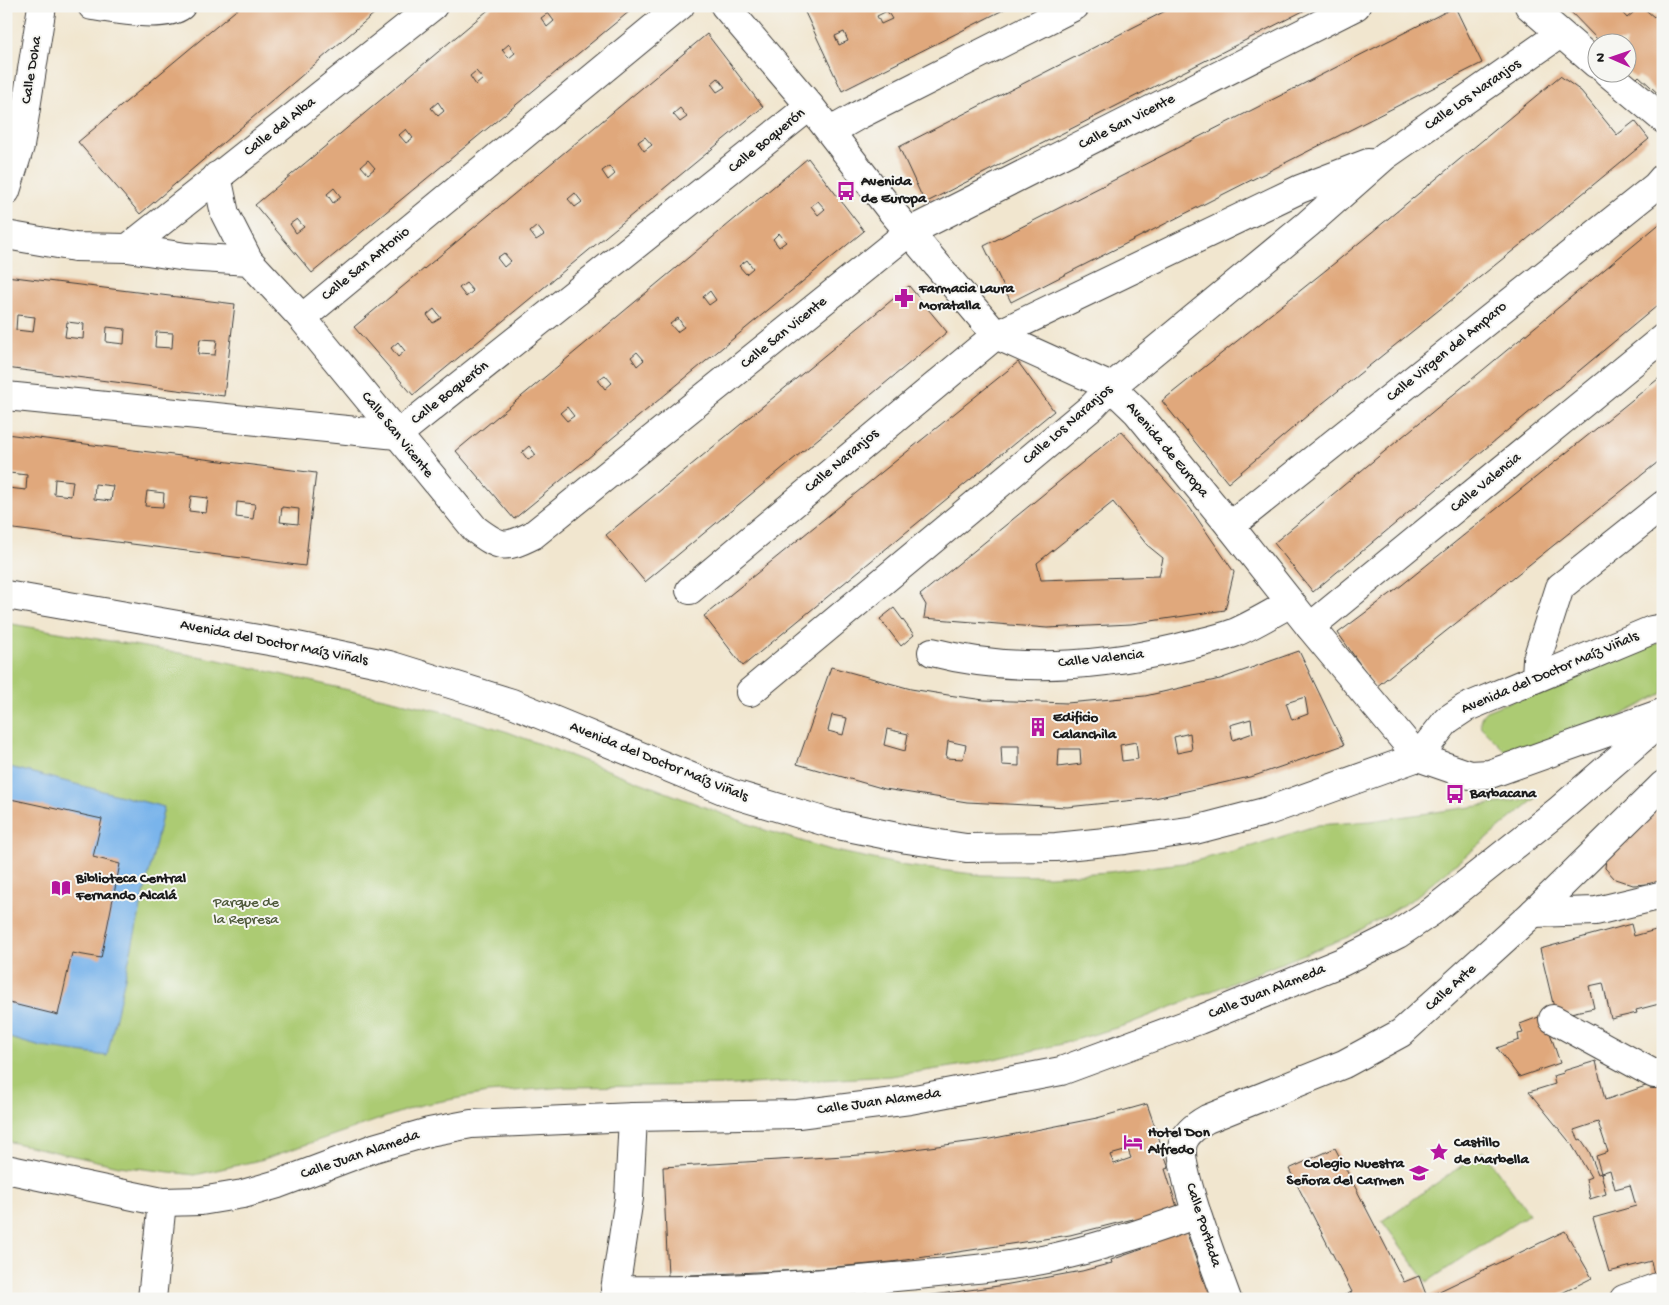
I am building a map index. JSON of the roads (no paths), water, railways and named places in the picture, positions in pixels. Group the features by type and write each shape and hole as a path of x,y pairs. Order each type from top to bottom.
{"street":[{"name":"Calle Doha","path":"6,190 20,146 42,6"},
{"path":"92,6 139,12 174,12 181,6"},
{"name":"Calle del Alba","path":"128,248 434,6"},
{"name":"Calle San Antonio","path":"302,318 680,6"},
{"path":"831,131 1075,6"},
{"name":"Calle San Vicente","path":"302,318 475,529 495,544 514,544 533,535 909,232 1356,6"},
{"path":"1528,6 1586,56"},
{"name":"Avenida de Europa","path":"726,7 831,131 909,232 996,334 1111,387 1137,412 1310,627 1418,756"},
{"name":"Calle Los Naranjos","path":"750,692 1086,412 1111,387 1308,224 1385,156 1560,34"},
{"path":"1619,82 1663,119"},
{"name":"Calle Boquerón","path":"17,397 397,435 810,106"},
{"name":"Calle Los Naranjos","path":"996,334 1300,189 1385,156"},
{"path":"218,176 224,214 249,261 302,318"},
{"name":"Calle Virgen del Amparo","path":"1230,526 1661,184"},
{"path":"6,235 75,247 128,248 186,257 249,261"},
{"name":"Calle Naranjos","path":"690,590 996,334"},
{"name":"Calle Valencia","path":"1310,627 1663,338"},
{"path":"1536,677 1537,659 1560,587 1663,505"},
{"name":"Avenida del Doctor Maíz Viñals","path":"6,594 292,645 389,665 512,703 730,794 833,824 907,839 966,848 1056,847 1195,830 1268,811 1418,756 1447,720 1465,708 1652,630 1663,628"},
{"name":"Calle Valencia","path":"932,652 963,660 1009,665 1081,664 1131,659 1233,633 1291,603"},
{"path":"1418,756 1470,775 1490,774 1663,713"},
{"name":"Calle Juan Alameda","path":"6,1169 162,1202 201,1201 243,1194 278,1184 374,1148 429,1132 454,1127 501,1122 633,1116 798,1114 910,1100 1061,1070 1199,1020 1342,962 1398,934 1431,912 1558,811 1663,720"},
{"name":"Calle Arte","path":"1196,1126 1207,1119 1344,1064 1401,1033 1533,913 1663,786"},
{"path":"1533,913 1596,911 1663,895"},
{"path":"1553,1019 1658,1073"},
{"path":"633,1116 629,1198 615,1290 693,1291 770,1287 991,1267 1051,1258 1111,1243 1197,1214"},
{"name":"Calle Portada","path":"1196,1126 1183,1141 1181,1154 1197,1214 1227,1299"},
{"path":"152,1299 162,1202"},
{"path":"1624,1299 1663,1285"}],"water":[{"path":"6,766 164,807 107,1056 41,1047 6,1037"}],"place":[{"name":"Avenida de Europa","path":"846,191"},
{"name":"Farmacia Laura Moratalla","path":"904,298"},
{"name":"Edificio Calanchila","path":"1038,727"},
{"name":"Barbacana","path":"1455,794"},
{"name":"Biblioteca Central Fernando Alcalá","path":"61,888"},
{"name":"Hotel Don Alfredo","path":"1133,1142"},
{"name":"Castillo de Marbella","path":"1439,1152"},
{"name":"Colegio Nuestra Señora del Carmen","path":"1419,1173"}],"park label":[{"name":"Parque de la Represa","path":"246,912"}]}
